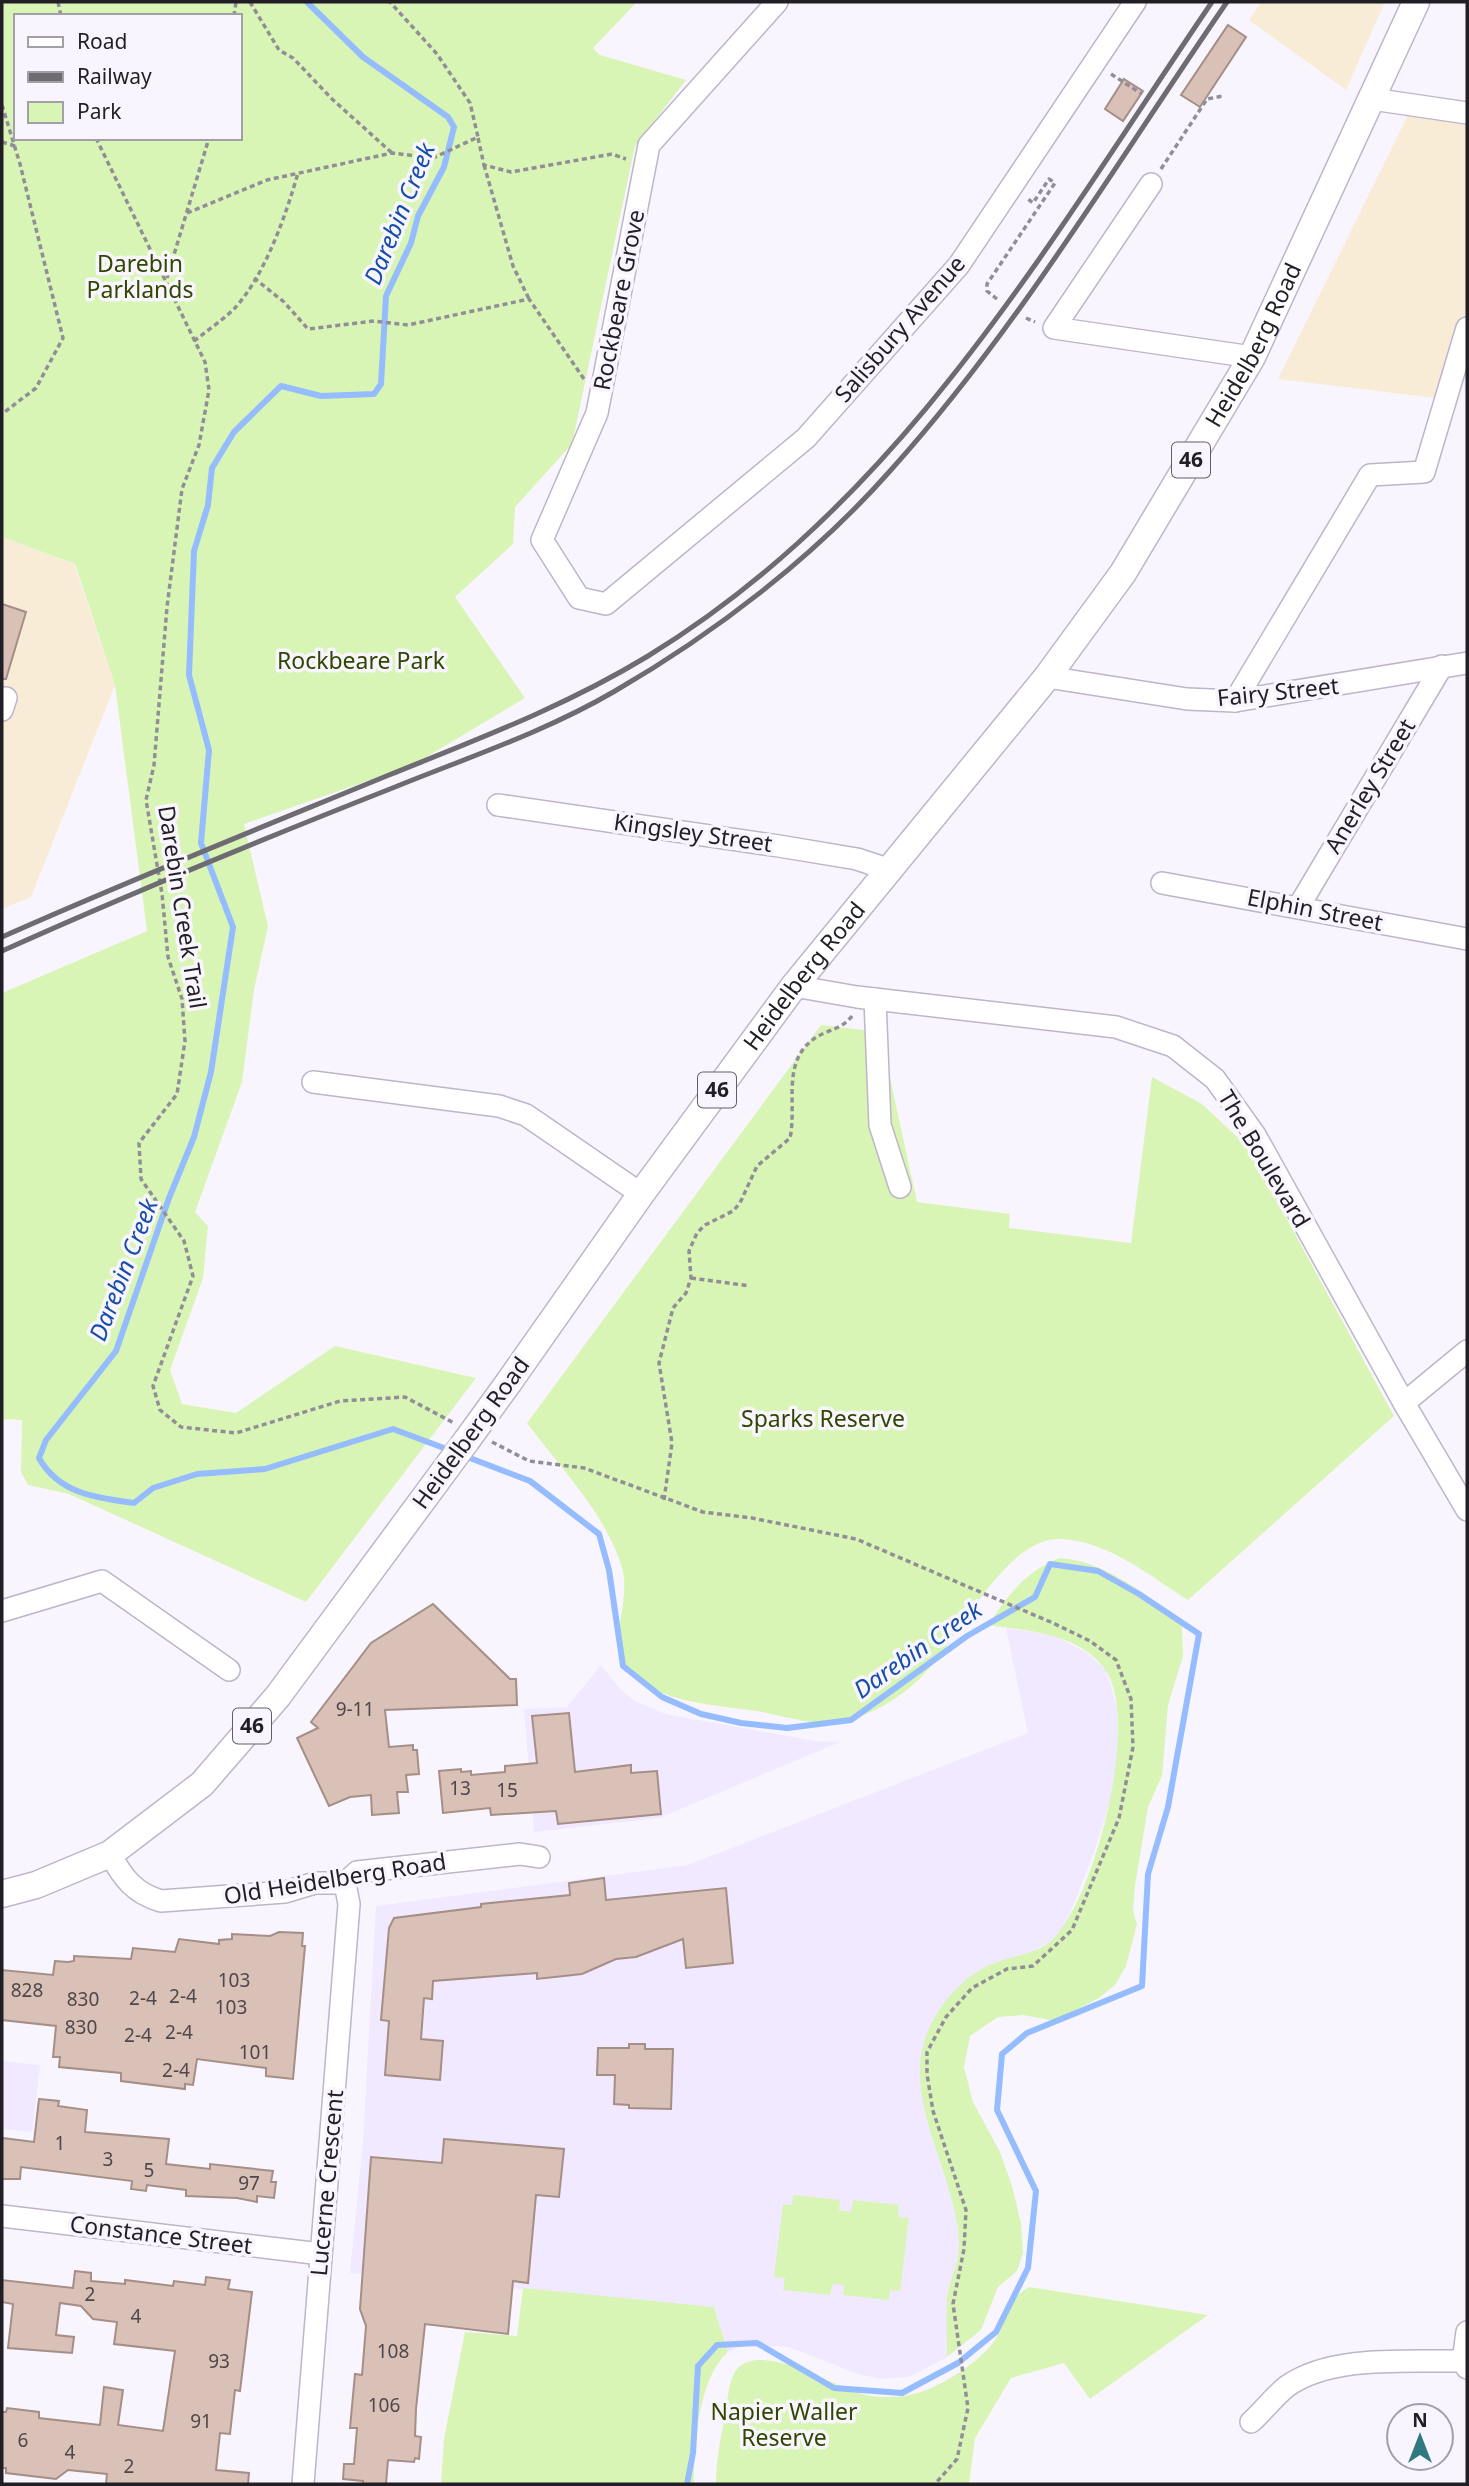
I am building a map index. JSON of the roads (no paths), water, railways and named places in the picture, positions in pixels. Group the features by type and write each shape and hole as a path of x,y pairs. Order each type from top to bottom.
{"main road":[{"name":"Heidelberg Road","path":"2,1894 36,1885 110,1854 202,1784 278,1696 438,1480 641,1194 794,986 887,869 1047,677 1123,573 1252,357 1416,2"}],"street":[{"name":"Rockbeare Grove","path":"606,604 579,598 542,540 597,413 649,145 777,2"},
{"name":"Salisbury Avenue","path":"606,604 806,438 959,265 1135,2"},
{"path":"1372,99 1467,113"},
{"path":"1151,184 1054,328 1252,357"},
{"path":"1235,701 1370,475 1424,472 1467,328"},
{"name":"Fairy Street","path":"1047,677 1187,699 1235,701 1467,663"},
{"name":"Anerley Street","path":"1299,906 1441,666"},
{"name":"Kingsley Street","path":"498,805 792,848 856,859 887,869"},
{"name":"Elphin Street","path":"1161,883 1299,906 1467,939"},
{"name":"The Boulevard","path":"794,986 865,998 1116,1027 1173,1046 1215,1079 1255,1135 1404,1404 1467,1510"},
{"path":"865,998 880,1125 900,1187"},
{"path":"313,1082 499,1106 526,1115 641,1194"},
{"path":"1404,1404 1467,1351"},
{"path":"2,1611 102,1581 229,1670"},
{"name":"Old Heidelberg Road","path":"110,1854 122,1877 144,1896 161,1901 285,1892 336,1881 345,1883 357,1872 520,1854 539,1857"},
{"name":"Lucerne Crescent","path":"303,2484 349,1904 345,1883"},
{"name":"Constance Street","path":"2,2216 321,2254"},
{"path":"1251,2422 1287,2386 1326,2370 1360,2363 1465,2364 1467,2332"}],"waterway":[{"name":"Darebin Creek","path":"307,2 363,57 448,117 454,127 444,167 418,216 411,243 386,296 381,384 374,394 321,396 281,386 234,432 212,468 208,505 194,551 189,675 209,750 201,843 233,927 211,1072 194,1137 169,1198 116,1351 46,1440 39,1458 47,1470 68,1487 93,1496 134,1503 153,1488 197,1474 265,1469 393,1429 452,1451"},
{"name":"Darebin Creek","path":"462,1455 530,1481 599,1534 609,1570 623,1666 662,1697 701,1714 741,1723 787,1728 851,1720 967,1636 1035,1597 1050,1564 1098,1571 1139,1594 1199,1634 1168,1807 1148,1874 1142,1986 1027,2033 1002,2054 997,2110 1036,2191 1028,2268 996,2332 958,2363 902,2393 834,2388 757,2343 717,2345 698,2366 693,2453 687,2484"}],"railway":[{"path":"2,937 553,706 648,656 739,593 821,521 896,444 964,361 1091,184 1212,2"},
{"path":"2,951 197,867 562,719 652,668 726,619 761,592 796,564 860,503 937,416 982,360 1066,242 1227,2"}],"park label":[{"name":"Darebin Parklands","path":"140,277"},
{"name":"Rockbeare Park","path":"361,661"},
{"name":"Sparks Reserve","path":"823,1419"},
{"name":"Napier Waller Reserve","path":"784,2425"}]}
